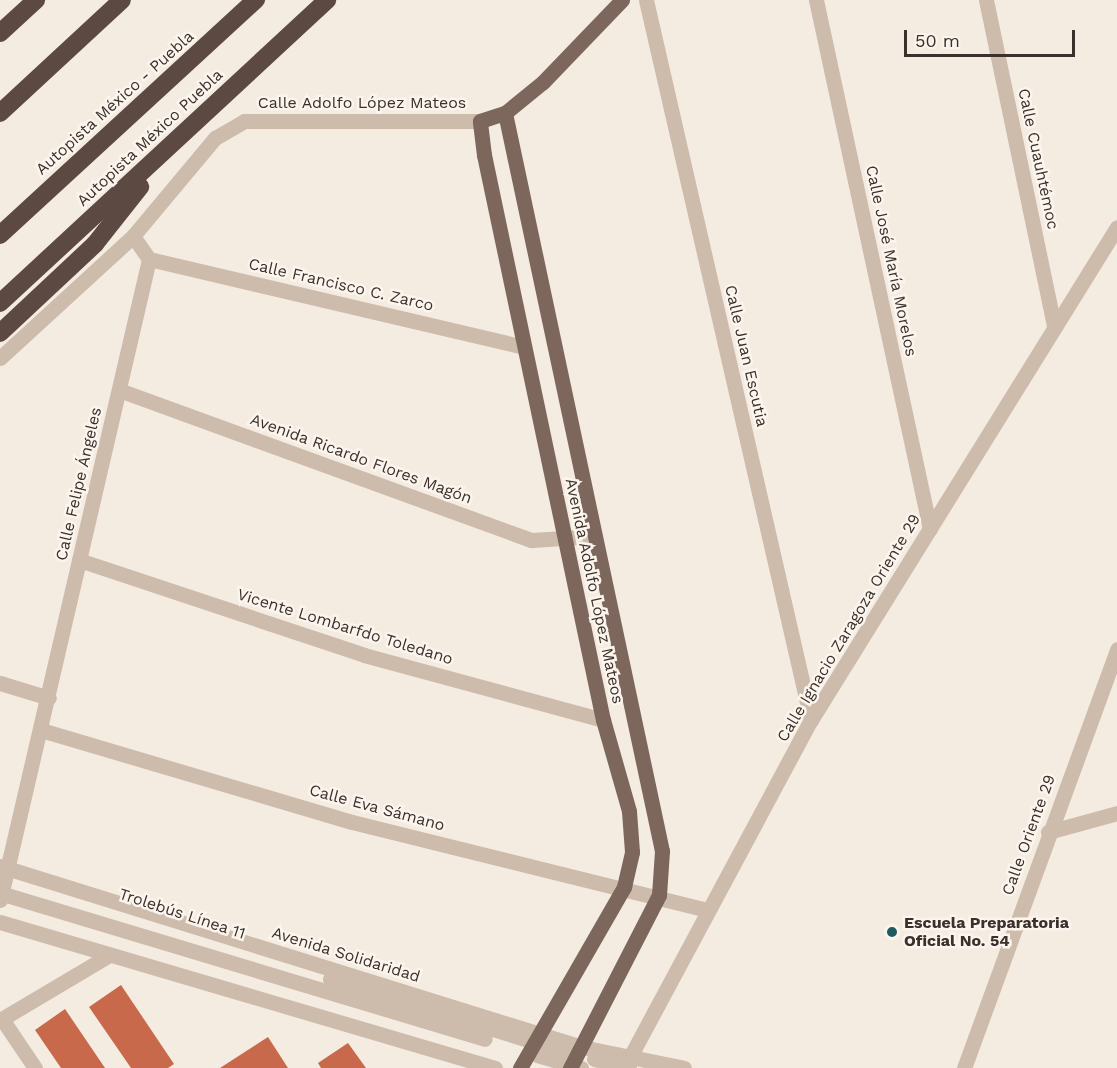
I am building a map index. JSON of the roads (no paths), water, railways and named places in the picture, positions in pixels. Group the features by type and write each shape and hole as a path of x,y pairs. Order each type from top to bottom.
{"highway":[{"path":"0,33 36,0"},
{"path":"0,113 122,0"},
{"name":"Autopista México - Puebla","path":"0,235 256,0"},
{"name":"Autopista México Puebla","path":"0,303 168,150 327,0"},
{"path":"0,333 95,244 168,150"}],"main road":[{"path":"480,121 505,113 543,81 622,0"},
{"name":"Avenida Adolfo López Mateos","path":"505,113 662,851 659,895 576,1061"},
{"name":"Avenida Adolfo López Mateos","path":"480,121 484,155 603,720 629,811 632,852 624,886 520,1068"}],"street":[{"name":"Calle Juan Escutia","path":"646,0 811,720"},
{"name":"Calle José María Morelos","path":"816,0 930,529"},
{"name":"Calle Cuauhtémoc","path":"986,0 1054,325"},
{"name":"Calle Adolfo López Mateos","path":"134,236 215,138 244,121 480,121"},
{"name":"Calle Ignacio Zaragoza Oriente 29","path":"629,1062 707,910 811,720 1054,325 1117,227"},
{"path":"0,358 134,236 149,259"},
{"name":"Calle Francisco C. Zarco","path":"149,259 524,347"},
{"name":"Calle Felipe Ángeles","path":"1,895 3,872 49,698 149,259"},
{"name":"Avenida Ricardo Flores Magón","path":"119,390 532,540 595,536"},
{"name":"Vicente Lombarfdo Toledano","path":"79,560 364,655 603,720"},
{"name":"Calle Oriente 29","path":"964,1068 1048,832 1117,649"},
{"path":"0,683 49,698"},
{"name":"Calle Eva Sámano","path":"41,730 352,822 624,886 707,910"},
{"path":"1048,832 1117,813"},
{"name":"Trolebús Línea 11","path":"3,872 535,1043 576,1061 629,1062"},
{"name":"Trolebús Línea 11","path":"1,895 535,1043"},
{"path":"0,922 108,956 495,1068"},
{"path":"35,1068 1,1019 108,956"},
{"path":"535,1043 576,1061"},
{"path":"629,1062 684,1068"}],"place":[{"name":"Escuela Preparatoria Oficial No. 54","path":"892,932"}]}
